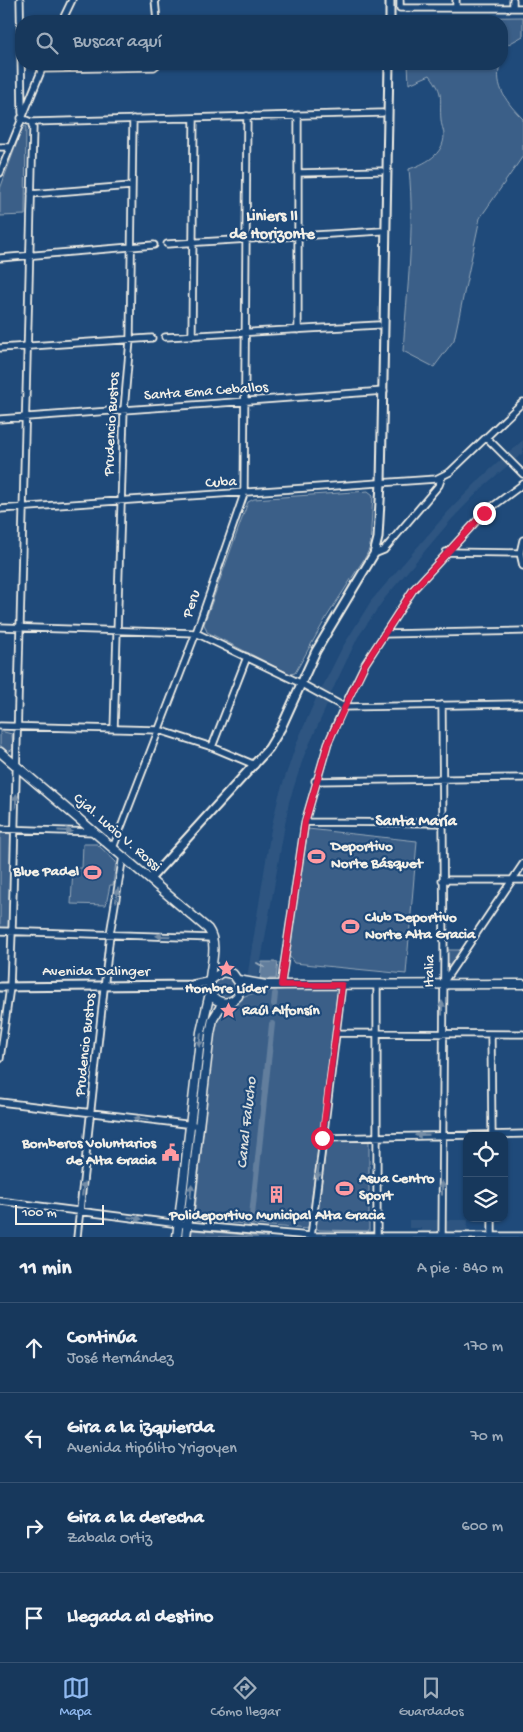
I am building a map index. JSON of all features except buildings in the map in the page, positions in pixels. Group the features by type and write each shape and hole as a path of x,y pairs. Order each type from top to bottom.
{"main road":[{"name":"Cjal. Lucio V. Rossi","path":"0,752 208,929 215,960 224,972"},
{"path":"186,1237 190,1157 189,1125 201,1032 210,992 212,942"},
{"path":"211,980 224,972 233,974 238,980 240,991"},
{"path":"238,980 266,985 523,984"},
{"path":"210,992 214,999 223,1003 233,1001 240,991 266,985"},
{"path":"177,1237 190,1157 198,1126 210,1034 213,1019 223,1003"}],"street":[{"path":"20,0 20,15"},
{"path":"65,15 72,0"},
{"path":"155,0 156,15"},
{"path":"390,0 390,15"},
{"path":"400,0 400,8 523,8"},
{"path":"456,0 456,8"},
{"path":"513,0 513,8"},
{"path":"21,70 22,117"},
{"path":"0,173 41,70"},
{"path":"150,879 254,765 281,728 300,682 316,651 374,554 378,538 384,391 389,70"},
{"path":"22,117 31,122 382,112"},
{"path":"298,115 298,330"},
{"name":"Peru","path":"114,848 196,633 244,494 247,116"},
{"path":"192,336 194,118"},
{"name":"Prudencio Bustos","path":"114,729 124,410 130,340 132,119"},
{"path":"0,1059 10,986 14,829 18,766 32,194 31,122"},
{"path":"0,147 10,147"},
{"path":"298,172 382,171"},
{"path":"32,194 131,186"},
{"path":"167,244 381,231"},
{"path":"0,258 30,257 154,245"},
{"path":"165,337 378,325"},
{"path":"0,348 152,338"},
{"name":"Santa Ema Ceballos","path":"0,419 245,403 384,391"},
{"path":"374,554 384,550 439,485 442,477 487,438 523,402"},
{"path":"487,438 523,474"},
{"name":"Cuba","path":"0,509 244,494 429,480 442,477"},
{"path":"281,985 305,822 315,780 328,743 344,707 365,664 413,590 484,513 523,484"},
{"path":"523,540 520,554 523,566"},
{"path":"446,552 520,554"},
{"path":"0,627 196,633 300,682 344,707 523,704"},
{"path":"384,634 523,631"},
{"path":"212,747 247,657"},
{"name":"Italia","path":"442,705 442,1237"},
{"path":"0,726 158,730 212,747 254,765"},
{"path":"315,780 523,778"},
{"path":"305,822 441,823"},
{"path":"0,828 95,832"},
{"name":"Prudencio Bustos","path":"77,1237 92,1114 110,934 123,856"},
{"path":"442,985 523,864"},
{"path":"442,880 523,880"},
{"path":"0,931 110,934 212,942"},
{"name":"Avenida Dalinger","path":"0,987 192,985 211,980"},
{"name":"Avenida Dalinger","path":"192,985 210,992"},
{"path":"311,1237 342,985"},
{"path":"377,985 377,1237"},
{"path":"336,1033 523,1034"},
{"path":"491,1035 492,1132"},
{"path":"0,1102 198,1126"},
{"path":"508,1134 523,1134"},
{"path":"322,1138 463,1135"},
{"path":"0,1201 178,1224 311,1237 523,1236"},
{"path":"492,1222 492,1236"}],"shaded area":[{"path":"508,17 523,17 523,36 508,44"},
{"path":"408,70 499,70 500,87 503,94 523,119 523,156 480,218 454,340 434,367 403,351 411,237 409,169 427,161 437,153 441,148 444,133 441,122 440,92 430,75 409,84"},
{"path":"23,126 26,127 25,215 0,216 0,189"},
{"path":"523,440 523,453 486,484 452,519 385,598 358,637 330,695 321,690 342,648 371,601 446,514 482,477"},
{"path":"368,491 373,495 370,547 295,673 290,674 207,632 204,624 248,502 254,499"},
{"path":"317,696 328,703 304,756 289,802 258,978 247,978 271,829 279,795 297,742"},
{"path":"0,731 12,734 13,749 8,752 0,745"},
{"name":"Club Deportivo Norte Alta Gracia","path":"308,829 417,841 406,974 294,963 288,954"},
{"path":"0,833 12,834 8,929 0,929"},
{"name":"Blue Padel","path":"83,844 97,844 116,862 113,885 110,885 106,905 71,904 73,868 82,868"},
{"path":"444,950 465,950 443,980"},
{"path":"262,962 278,962 276,979 260,979"},
{"path":"227,974 237,981 236,994 226,1001 213,995 211,984 218,975"},
{"path":"294,989 338,989 308,1229 194,1220 213,1037 222,1011 234,1000 262,992"},
{"path":"212,1002 217,1004 210,1015 206,1029 200,1093 194,1120 205,1032"},
{"name":"Asua Centro Sport","path":"327,1139 369,1139 369,1231 319,1230 316,1228"},
{"path":"409,1220 463,1220 463,1222 468,1222 467,1236 422,1237 421,1228 409,1228"},
{"path":"192,1230 268,1237 191,1237"}],"waterway":[{"path":"257,963 264,967"},
{"name":"Canal Falucho","path":"274,1004 275,994"},
{"name":"Canal Falucho","path":"251,1225 272,1024"}],"place":[{"name":"Deportivo Norte Básquet","path":"317,856"},
{"name":"Blue Padel","path":"93,872"},
{"name":"Club Deportivo Norte Alta Gracia","path":"351,927"},
{"name":"Hombre Líder","path":"226,968"},
{"name":"Raúl Alfonsín","path":"228,1011"},
{"name":"Bomberos Voluntarios de Alta Gracia","path":"170,1153"},
{"name":"Asua Centro Sport","path":"345,1188"},
{"name":"Polideportivo Municipal Alta Gracia","path":"277,1195"}],"district":[{"name":"Liniers II de Horizonte","path":"272,226"},
{"name":"Santa María","path":"416,822"}],"route":[{"path":"322,1138 342,985 281,985 305,822 315,780 328,743 365,664 413,590 484,513"}]}
